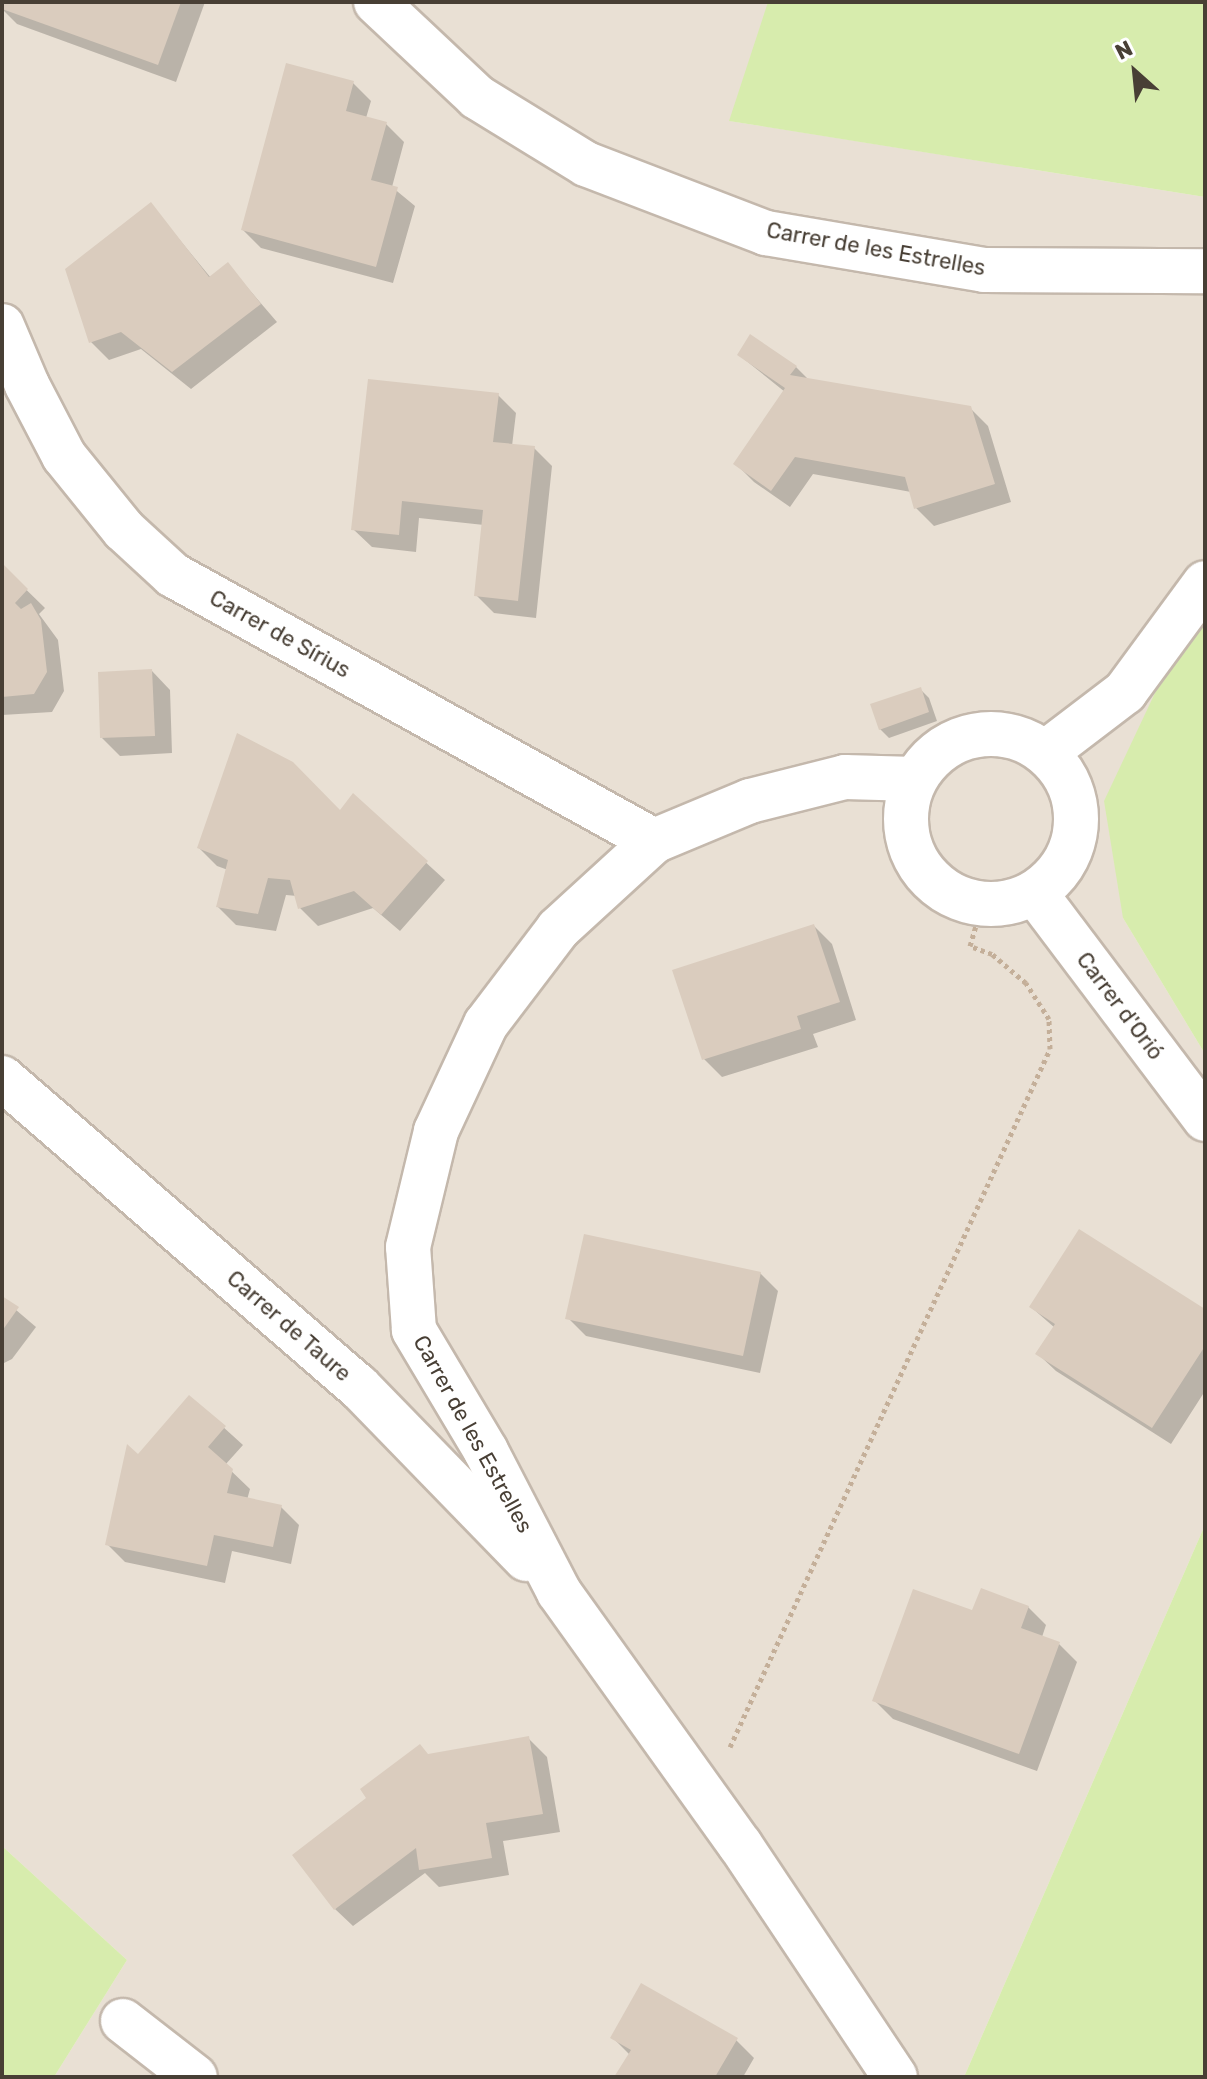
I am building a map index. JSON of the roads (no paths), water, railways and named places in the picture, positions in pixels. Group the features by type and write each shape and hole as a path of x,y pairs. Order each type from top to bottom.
{"street":[{"name":"Carrer de les Estrelles","path":"376,2 477,97 586,164 766,233 984,270 1205,271"},
{"name":"Carrer de Sírius","path":"2,326 27,385 64,456 124,530 173,575 654,841"},
{"path":"1045,753 1125,692 1205,583"},
{"path":"999,734 1024,740 1045,753 1063,774 1074,798 1077,826 1063,863 1035,893 1009,903 982,905 955,897 932,882 915,860 906,834 906,806 915,779 930,759 951,744 974,735 999,734"},
{"name":"Carrer de les Estrelles","path":"895,2077 706,1799 559,1592 486,1451 414,1330 408,1247 436,1131 486,1024 558,929 654,841 750,801 845,777 915,779"},
{"name":"Carrer d'Orió","path":"1035,893 1205,1119"},
{"name":"Carrer de Taure","path":"2,1078 359,1387 559,1592"},
{"path":"123,2021 195,2077"}]}
